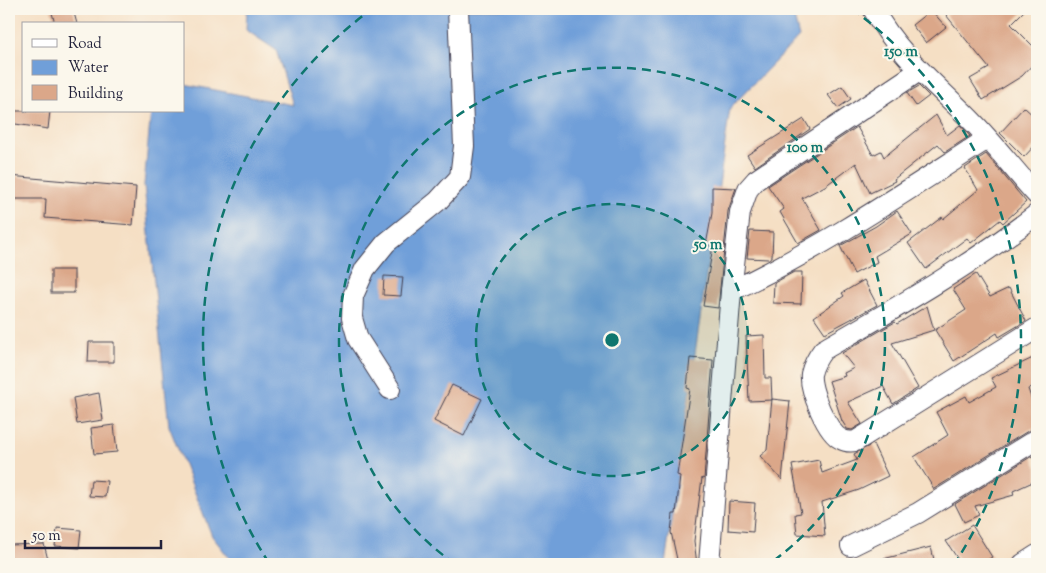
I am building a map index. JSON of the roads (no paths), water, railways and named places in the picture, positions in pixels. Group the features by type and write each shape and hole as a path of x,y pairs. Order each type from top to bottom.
{"street":[{"path":"390,389 358,339 352,318 353,296 365,269 386,243 438,202 460,177 464,146 458,9"},
{"path":"873,9 897,47 919,71 969,118 1037,195"},
{"path":"709,564 731,291 743,198 756,180 919,71"},
{"path":"731,291 783,267 836,237 987,139"},
{"path":"1037,214 1008,237 918,295 823,350 815,360 811,375 811,388 831,431 840,439 849,442 856,441 1037,328"},
{"path":"851,546 918,513 1037,439"},
{"path":"1023,564 1037,555"}],"water":[{"path":"247,9 792,9 799,37 730,108 665,564 234,564 212,536 169,426 144,185 151,112 185,112 185,84 293,105 276,50 246,30"}]}
